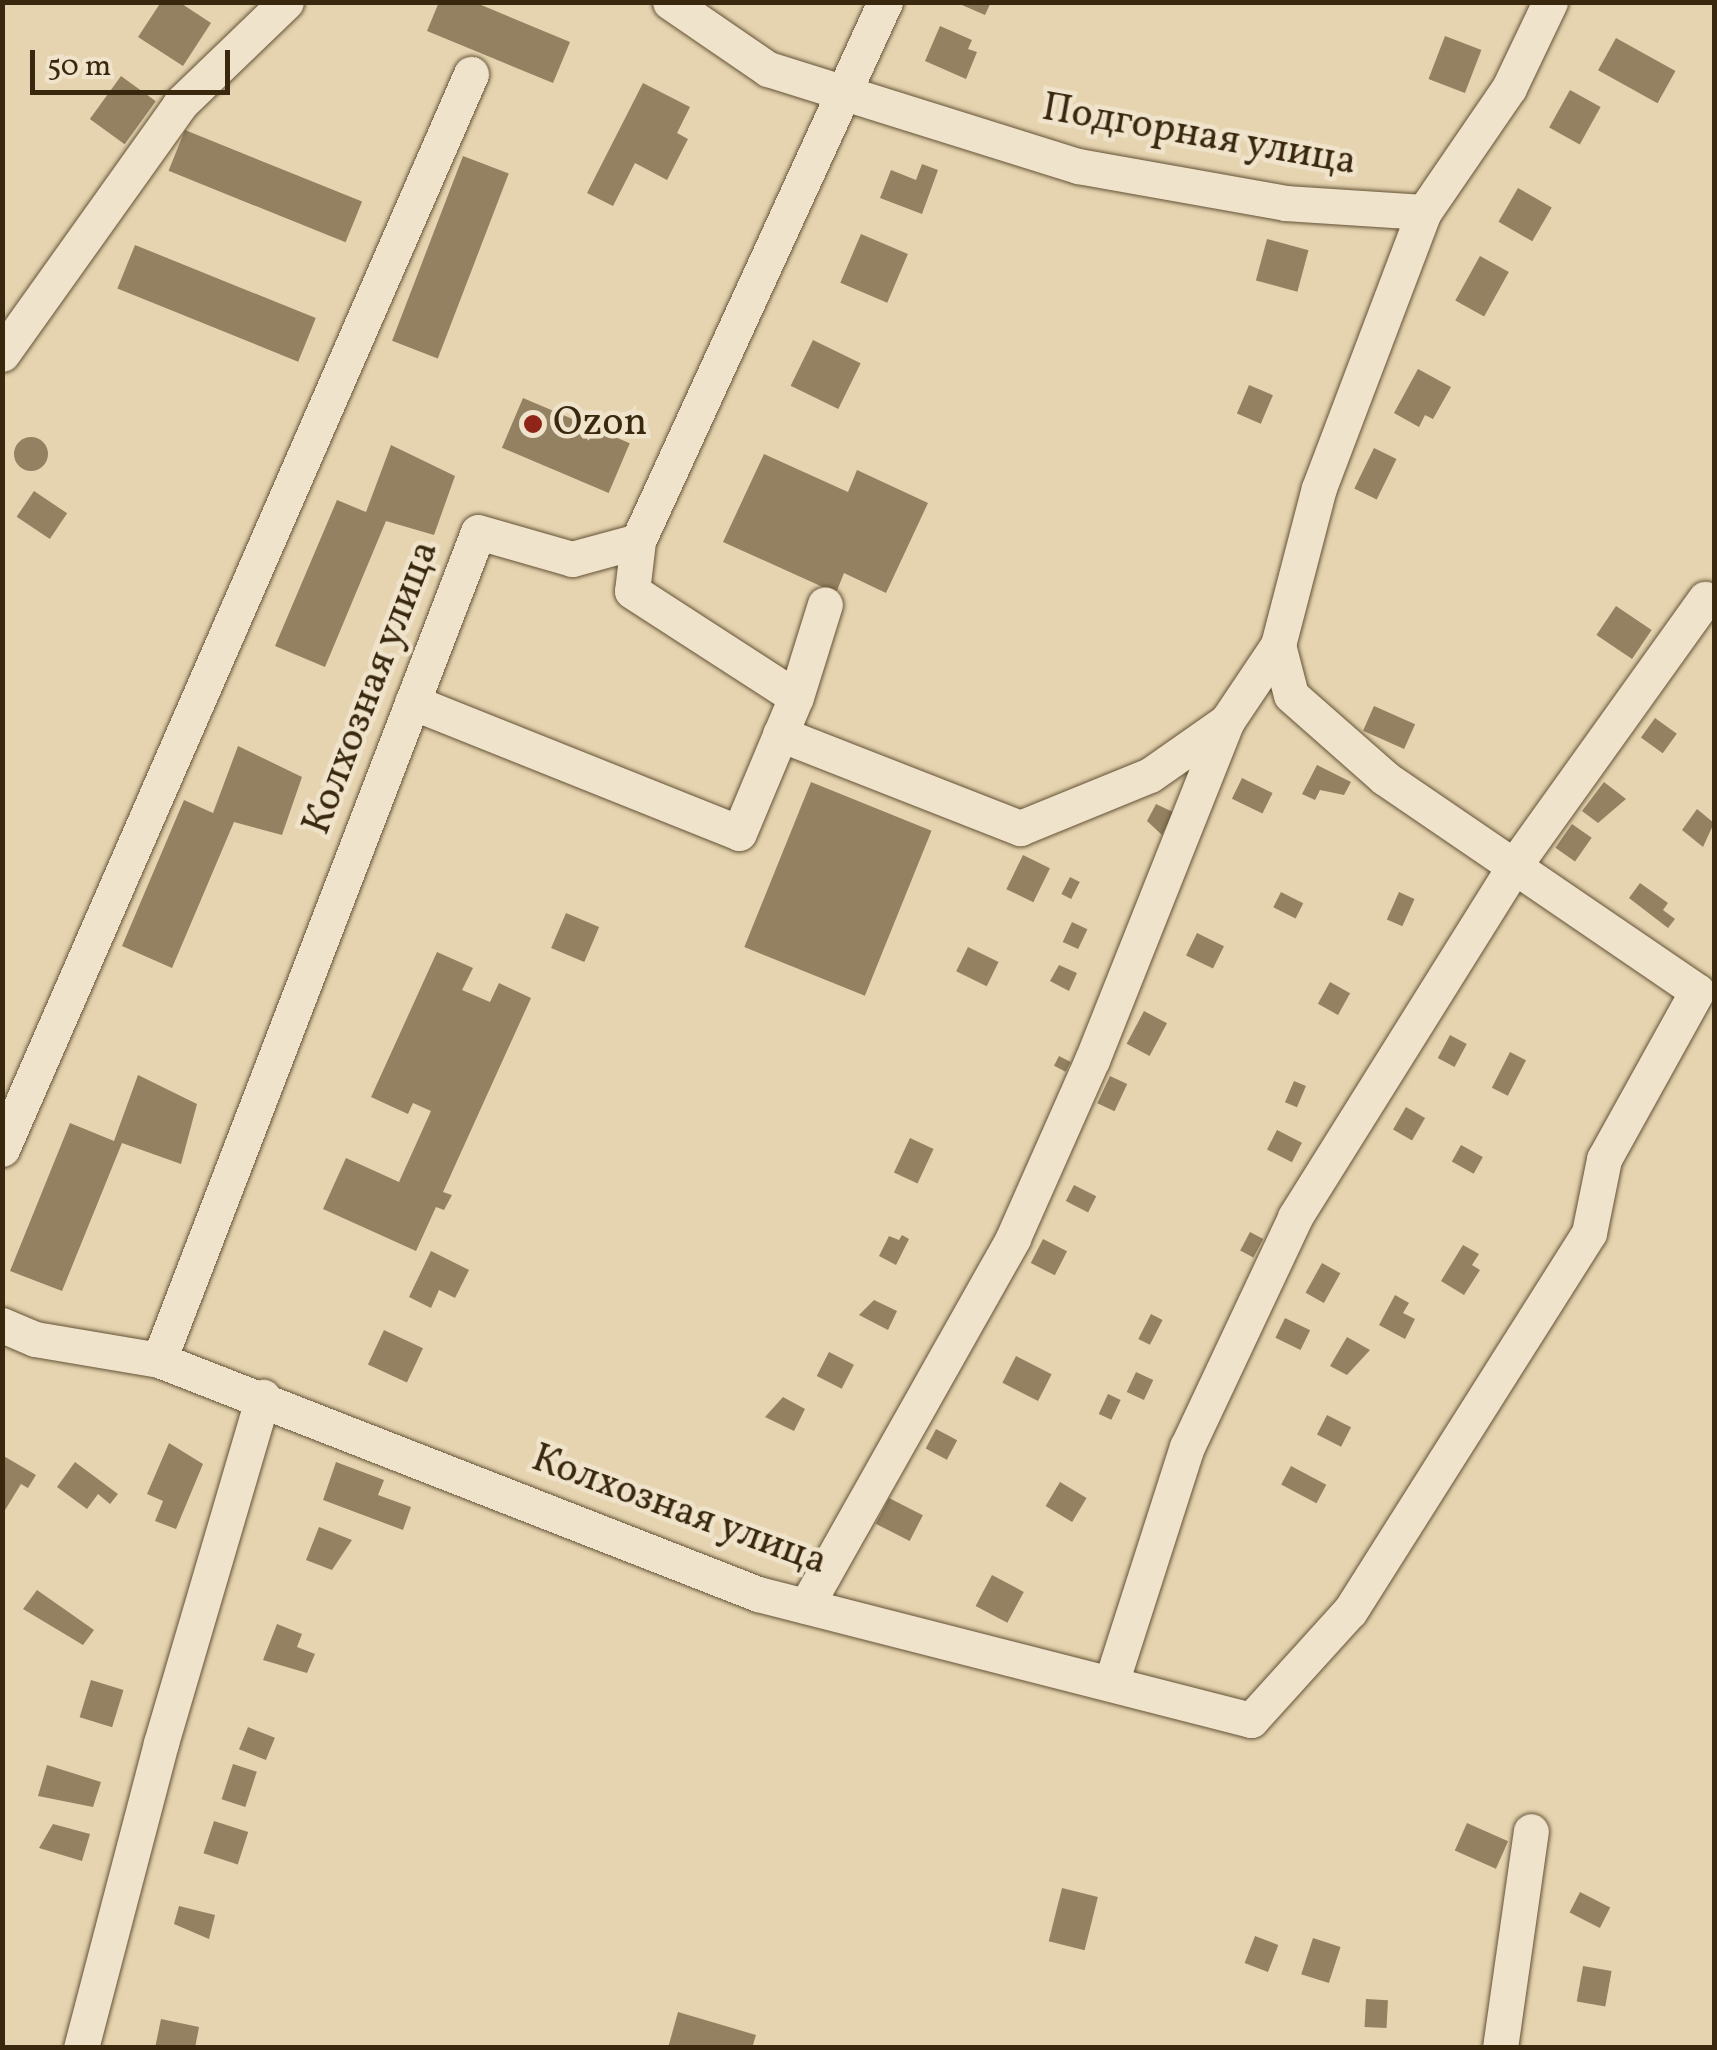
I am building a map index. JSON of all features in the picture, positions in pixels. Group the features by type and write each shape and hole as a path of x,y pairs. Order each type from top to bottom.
{"street":[{"path":"2,354 180,104 286,2"},
{"name":"Подгорная улица","path":"670,2 768,69 842,96 1078,166 1285,203 1424,212"},
{"path":"796,696 632,591 638,541 885,2"},
{"path":"806,1606 1012,1238 1092,1060 1226,721 1278,645 1319,488 1424,212 1509,88 1550,2"},
{"path":"2,1149 471,74"},
{"name":"Колхозная улица","path":"160,1360 478,532 572,559 638,541"},
{"path":"1112,1680 1187,1447 1295,1217 1516,863 1705,599"},
{"path":"412,702 739,833 796,696 825,604"},
{"path":"1278,645 1291,695 1385,778 1706,981"},
{"path":"780,734 1020,828 1150,775 1226,721"},
{"name":"Колхозная улица","path":"2,1326 35,1338 160,1360 758,1594 1112,1680 1251,1720 1350,1612 1590,1233 1604,1159 1706,981"},
{"path":"82,2048 161,1743 262,1397"},
{"path":"1500,2048 1531,1831"}],"building":[{"path":"161,2 179,2 211,23 183,66 138,37"},
{"path":"439,2 474,2 570,42 553,83 427,31"},
{"path":"955,2 991,2 985,15"},
{"path":"940,26 972,40 968,49 977,52 966,79 925,61"},
{"path":"1445,36 1481,50 1465,93 1429,79"},
{"path":"1616,38 1675,71 1658,103 1598,70"},
{"path":"121,76 156,101 125,144 90,119"},
{"path":"643,83 690,107 677,133 688,139 667,180 635,163 613,206 587,193"},
{"path":"1570,90 1601,107 1580,145 1549,128"},
{"path":"185,130 362,202 346,242 169,171"},
{"path":"463,156 509,174 438,358 392,341"},
{"path":"922,164 938,170 922,214 880,198 891,170 916,180"},
{"path":"1518,188 1552,208 1532,241 1498,222"},
{"path":"861,234 908,254 887,303 840,283"},
{"path":"1267,239 1309,250 1297,292 1256,281"},
{"path":"135,245 316,318 298,362 117,289"},
{"path":"1480,256 1509,272 1484,317 1455,301"},
{"path":"813,340 861,363 838,409 791,386"},
{"path":"1418,369 1451,387 1433,419 1425,415 1419,427 1394,413"},
{"path":"1249,385 1273,395 1261,424 1237,414"},
{"path":"523,398 630,443 609,493 502,448"},
{"path":"31,437 43,442 48,454 43,466 31,471 19,466 14,454 19,442"},
{"path":"391,445 455,476 434,535 386,521 325,667 275,646 337,500 366,512"},
{"path":"1374,448 1396,459 1377,499 1354,488"},
{"path":"764,454 848,492 857,470 928,503 886,593 844,573 836,593 723,542"},
{"path":"34,491 67,513 50,539 17,517"},
{"path":"1616,606 1652,630 1632,659 1596,635"},
{"path":"1374,706 1415,724 1404,749 1363,731"},
{"path":"1655,718 1677,734 1663,753 1641,737"},
{"path":"238,746 302,777 282,835 234,822 172,968 122,946 184,800 213,813"},
{"path":"1317,765 1351,782 1344,795 1320,790 1315,800 1302,794"},
{"path":"1242,778 1273,793 1262,814 1232,799"},
{"path":"811,782 932,831 865,996 744,947"},
{"path":"1604,782 1626,799 1598,823 1582,811"},
{"path":"1156,804 1173,812 1162,835 1147,821"},
{"path":"1697,809 1714,823 1703,847 1682,830"},
{"path":"1572,824 1592,838 1575,862 1555,848"},
{"path":"1023,855 1050,868 1033,902 1006,889"},
{"path":"1070,877 1080,882 1071,899 1061,894"},
{"path":"1640,883 1668,903 1663,910 1675,919 1668,928 1629,898"},
{"path":"1281,892 1303,903 1296,918 1273,907"},
{"path":"1399,892 1415,899 1402,926 1387,919"},
{"path":"566,913 599,927 584,962 551,948"},
{"path":"1072,922 1087,929 1078,949 1063,942"},
{"path":"1197,933 1224,946 1213,969 1186,955"},
{"path":"968,947 999,962 987,986 956,971"},
{"path":"437,952 473,968 462,990 490,1002 499,983 531,998 443,1192 452,1195 444,1210 436,1207 416,1251 323,1209 346,1158 399,1182 431,1111 413,1103 408,1114 371,1097"},
{"path":"1059,965 1077,973 1069,991 1050,981"},
{"path":"1330,982 1350,993 1338,1015 1318,1004"},
{"path":"1144,1011 1167,1023 1150,1056 1127,1044"},
{"path":"1450,1035 1467,1044 1455,1067 1438,1058"},
{"path":"1510,1052 1526,1060 1508,1096 1492,1088"},
{"path":"1059,1056 1071,1062 1066,1072 1054,1066"},
{"path":"138,1075 197,1104 181,1164 122,1143 62,1291 10,1271 70,1123 114,1141"},
{"path":"1110,1076 1127,1084 1115,1111 1097,1103"},
{"path":"1294,1081 1306,1086 1297,1107 1285,1102"},
{"path":"1406,1107 1425,1118 1412,1141 1393,1130"},
{"path":"1277,1130 1302,1143 1292,1162 1267,1150"},
{"path":"910,1138 934,1149 918,1183 894,1172"},
{"path":"1461,1145 1483,1157 1474,1174 1452,1162"},
{"path":"1074,1185 1096,1196 1088,1212 1066,1201"},
{"path":"1250,1232 1263,1239 1253,1258 1240,1251"},
{"path":"902,1235 909,1239 896,1265 879,1256 889,1236 899,1240"},
{"path":"1043,1239 1067,1251 1055,1275 1031,1263"},
{"path":"1463,1245 1479,1254 1472,1265 1480,1270 1464,1295 1441,1281"},
{"path":"431,1251 469,1270 455,1298 439,1290 431,1308 409,1297"},
{"path":"1322,1263 1340,1273 1324,1303 1306,1293"},
{"path":"1395,1295 1409,1303 1403,1313 1415,1319 1405,1339 1379,1325"},
{"path":"874,1300 897,1311 888,1330 859,1315"},
{"path":"1151,1314 1163,1320 1150,1345 1138,1339"},
{"path":"1285,1318 1310,1330 1301,1350 1275,1338"},
{"path":"384,1330 423,1348 407,1383 368,1364"},
{"path":"1347,1337 1370,1350 1347,1375 1330,1366"},
{"path":"829,1352 854,1365 842,1389 817,1376"},
{"path":"1016,1356 1052,1374 1038,1401 1002,1383"},
{"path":"1136,1372 1153,1380 1144,1400 1127,1392"},
{"path":"1108,1394 1121,1400 1111,1420 1099,1414"},
{"path":"783,1397 805,1409 794,1431 765,1417"},
{"path":"1327,1415 1351,1427 1341,1447 1317,1435"},
{"path":"936,1429 957,1440 947,1460 926,1448"},
{"path":"169,1443 203,1464 176,1529 155,1521 163,1501 147,1494"},
{"path":"2,1455 36,1475 28,1488 21,1484 2,1515"},
{"path":"75,1462 118,1494 110,1504 98,1494 87,1509 57,1487"},
{"path":"336,1462 384,1480 378,1495 411,1507 403,1530 323,1500"},
{"path":"1291,1466 1326,1485 1316,1503 1281,1485"},
{"path":"1060,1482 1087,1498 1072,1522 1046,1506"},
{"path":"889,1498 923,1515 910,1541 876,1524"},
{"path":"319,1527 352,1540 332,1570 306,1560"},
{"path":"992,1575 1024,1592 1007,1623 976,1606"},
{"path":"37,1590 94,1630 83,1645 23,1609"},
{"path":"277,1624 302,1634 297,1647 315,1654 307,1673 263,1660"},
{"path":"91,1680 124,1690 112,1727 80,1717"},
{"path":"248,1727 275,1738 266,1760 239,1749"},
{"path":"233,1764 257,1772 245,1807 222,1799"},
{"path":"47,1765 101,1782 93,1807 38,1796"},
{"path":"214,1821 248,1832 238,1864 203,1853"},
{"path":"1467,1823 1508,1841 1496,1869 1455,1850"},
{"path":"53,1824 90,1834 82,1861 39,1848"},
{"path":"1062,1888 1098,1897 1085,1950 1049,1941"},
{"path":"1580,1892 1610,1907 1600,1928 1570,1912"},
{"path":"179,1906 215,1915 209,1939 174,1924"},
{"path":"1255,1936 1278,1945 1268,1972 1245,1963"},
{"path":"1313,1938 1341,1947 1329,1983 1301,1974"},
{"path":"1583,1966 1612,1971 1605,2006 1577,2001"},
{"path":"1366,1999 1388,2000 1387,2028 1365,2027"},
{"path":"678,2012 756,2035 752,2048 668,2048"},
{"path":"161,2019 199,2027 195,2048 155,2048"}],"place":[{"name":"Ozon","path":"533,424"}]}
